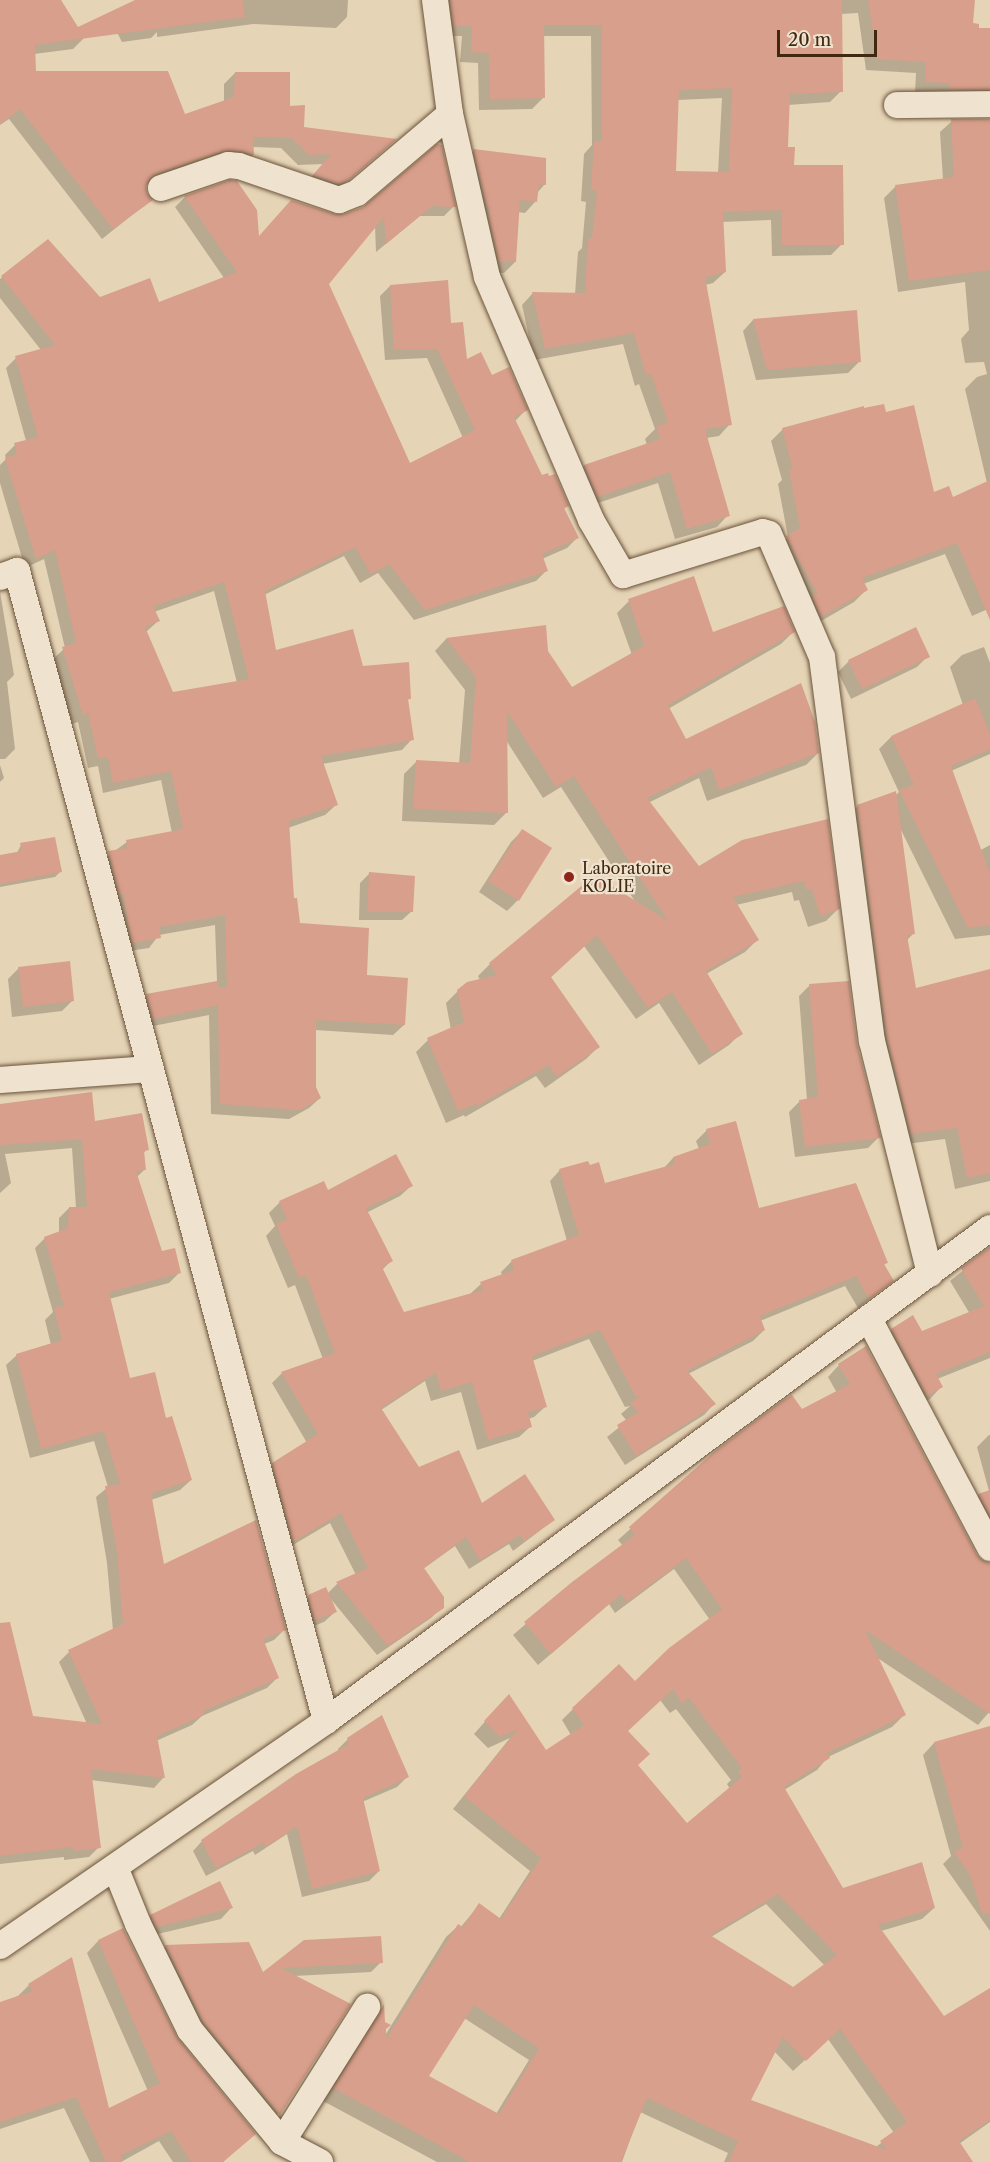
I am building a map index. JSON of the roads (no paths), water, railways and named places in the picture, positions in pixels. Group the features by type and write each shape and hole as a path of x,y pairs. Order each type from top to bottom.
{"street":[{"path":"435,0 450,114 487,277 591,520 623,575 763,532 769,534 822,657 872,1041 930,1274"},
{"path":"897,105 990,104"},
{"path":"161,188 228,165 239,166 339,200 348,198 450,114"},
{"path":"0,577 17,571 326,1721"},
{"path":"0,1080 150,1069"},
{"path":"0,1946 326,1721 990,1228"},
{"path":"868,1319 990,1548"},
{"path":"115,1867 138,1924 190,2030 282,2142 320,2162"},
{"path":"282,2142 367,2007"}],"place":[{"name":"Laboratoire KOLIE","path":"569,877"}]}
